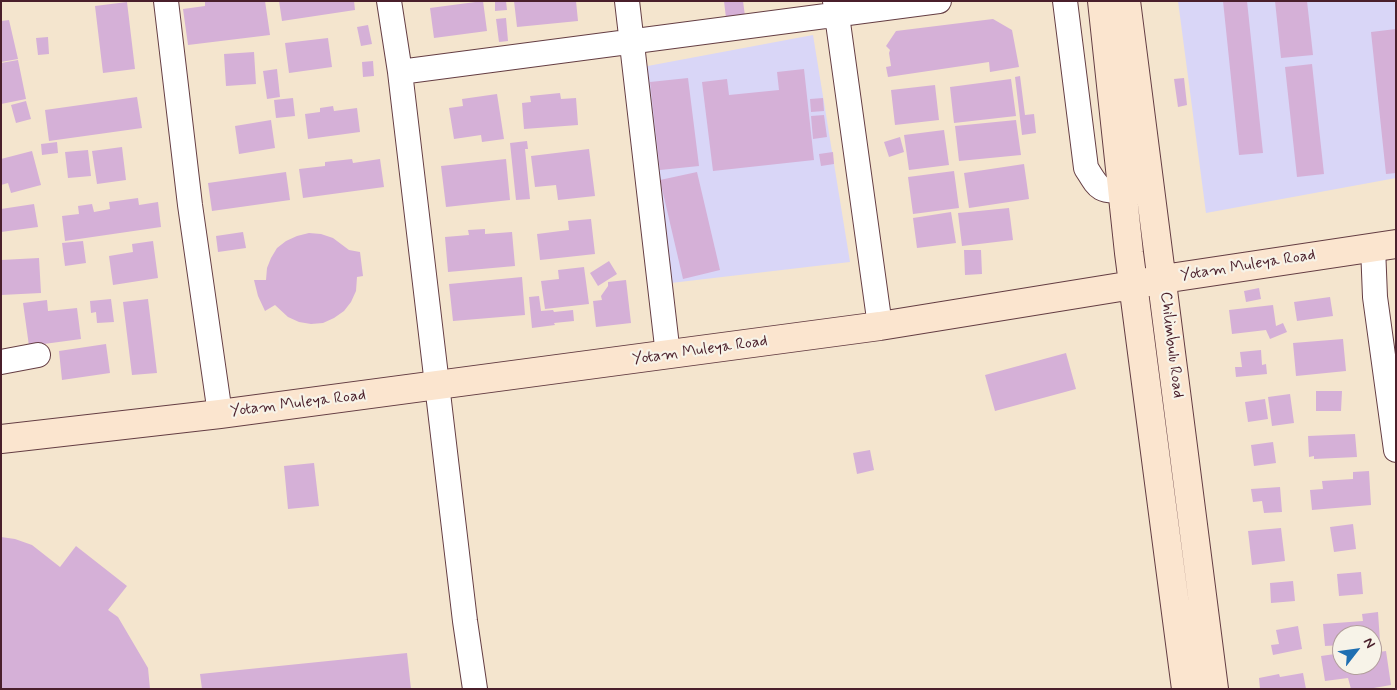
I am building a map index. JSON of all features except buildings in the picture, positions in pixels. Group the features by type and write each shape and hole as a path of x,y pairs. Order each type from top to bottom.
{"street":[{"path":"166,1 190,205 220,414"},
{"path":"389,1 400,72 475,689"},
{"path":"627,1 668,355"},
{"path":"400,72 632,42 836,8 939,1"},
{"path":"1065,1 1086,168 1100,188 1108,192 1123,190"},
{"name":"Chilimbulu Road","path":"1102,1 1133,285 1186,689"},
{"name":"Chilimbulu Road","path":"1126,1 1214,689"},
{"path":"836,8 880,326"},
{"path":"1384,245 1375,297 1396,450"},
{"name":"Yotam Muleya Road","path":"1,439 439,386 880,326 1384,245"},
{"path":"1,362 38,355"}],"shaded area":[{"path":"1178,1 1396,1 1396,178 1206,213"},
{"path":"813,35 850,262 671,283 637,68"}]}
